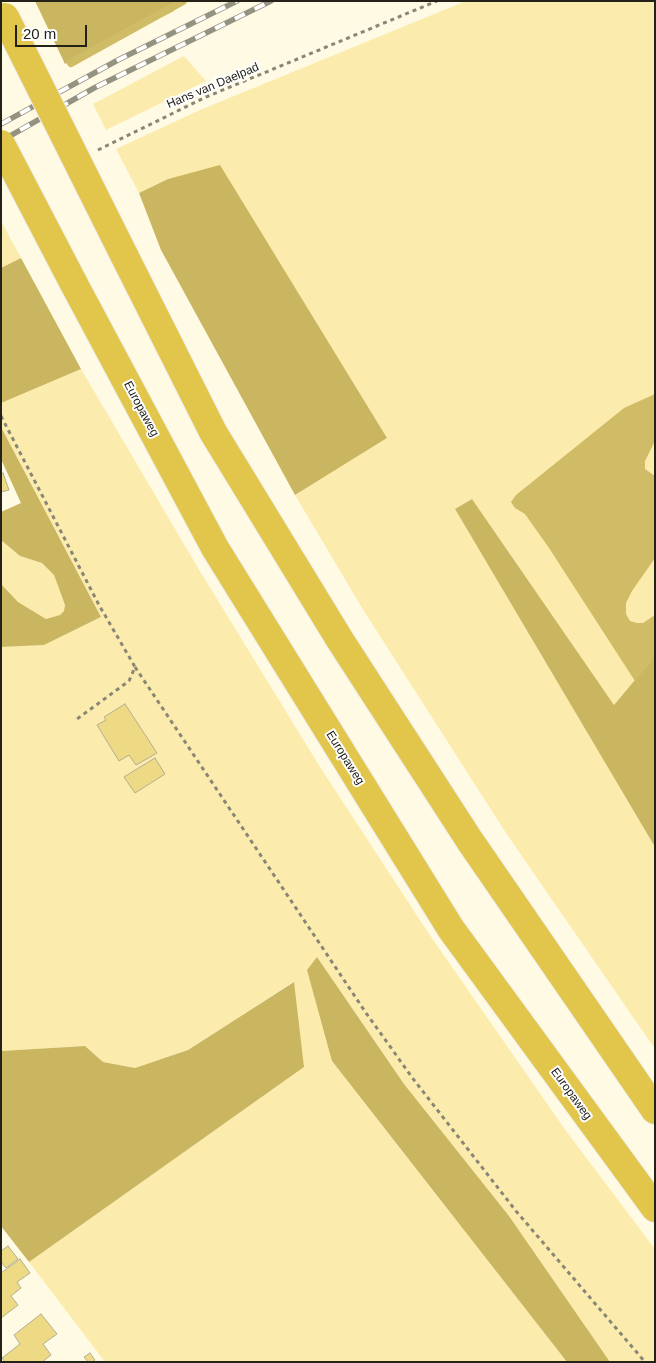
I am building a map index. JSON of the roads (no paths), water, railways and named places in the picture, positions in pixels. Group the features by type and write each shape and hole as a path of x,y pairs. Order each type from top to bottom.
{"highway":[{"path":"3,13 213,432 340,640 470,841 655,1110"},
{"name":"Europaweg","path":"1,144 215,548 451,929 655,1208"}],"waterway":[{"path":"71,63 183,1"}],"railway":[{"path":"1,124 118,60 237,1"},
{"path":"1,141 94,88 271,1"}]}
